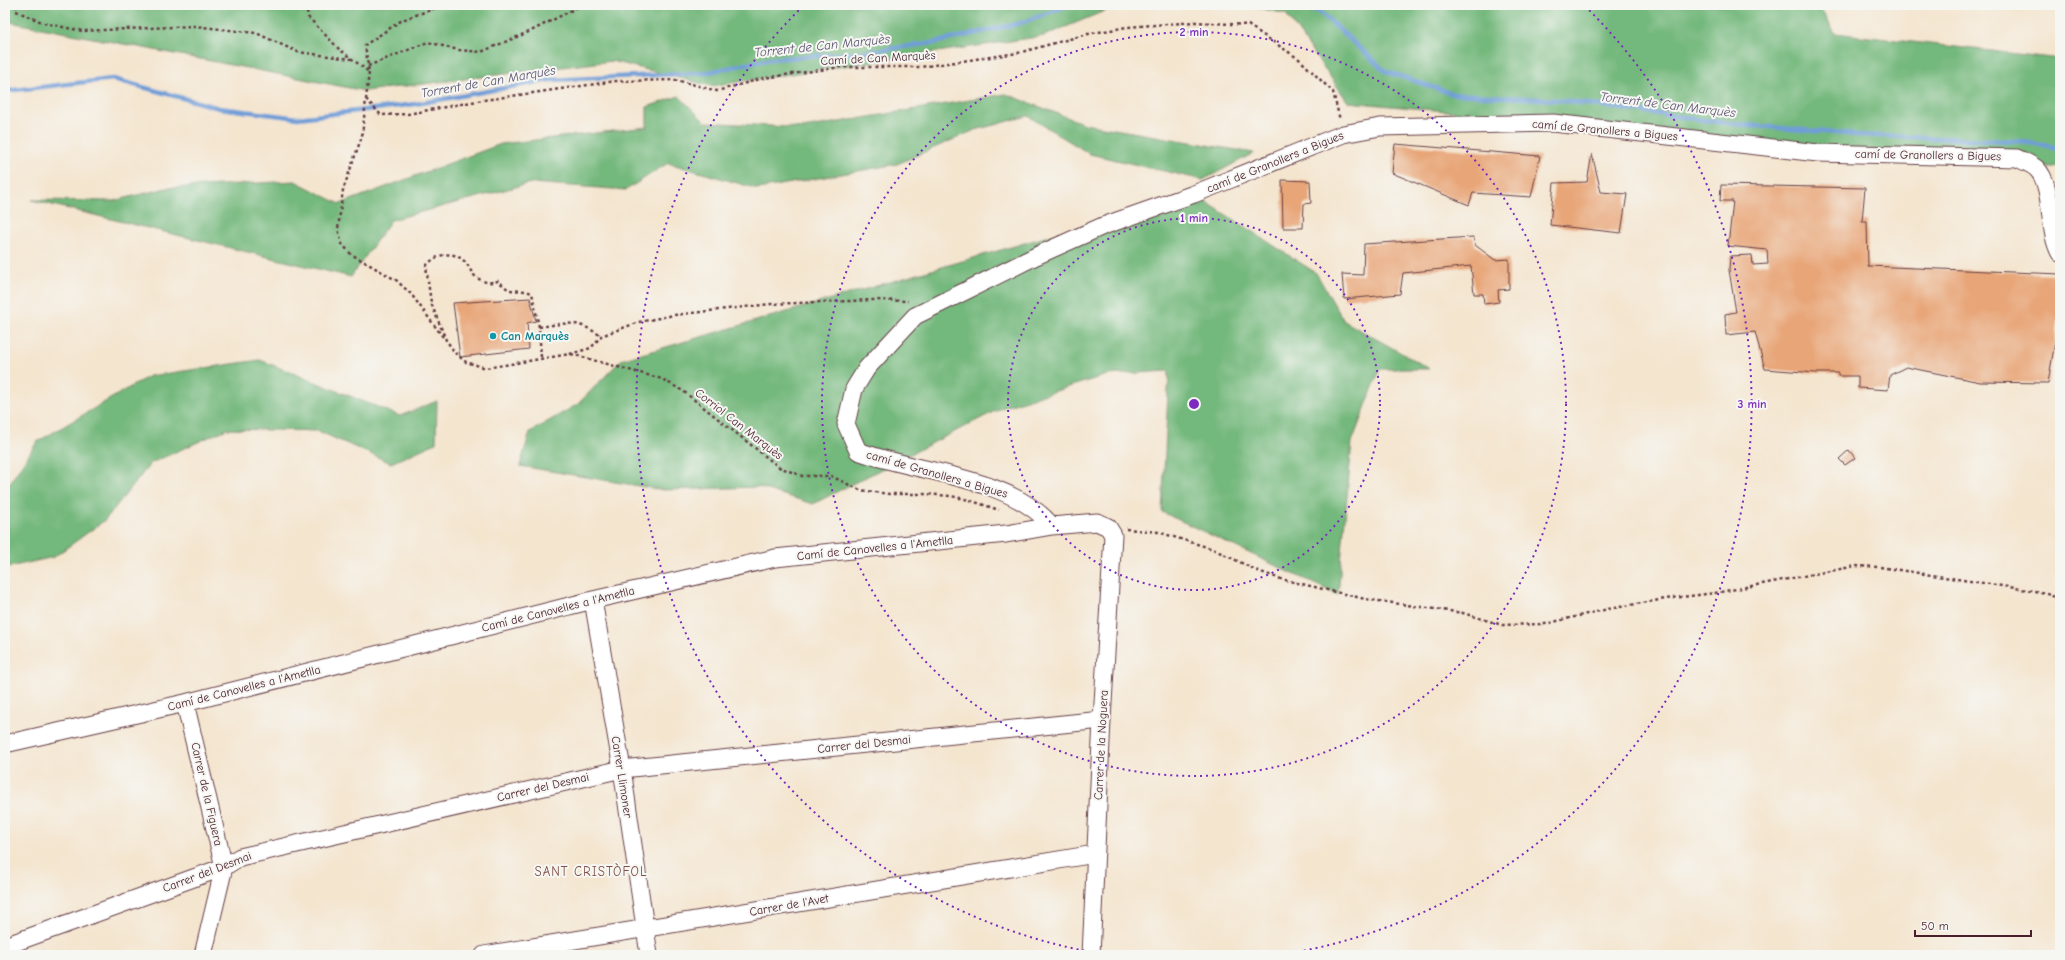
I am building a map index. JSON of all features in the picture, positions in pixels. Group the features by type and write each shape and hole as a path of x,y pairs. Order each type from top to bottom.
{"street":[{"name":"camí de Granollers a Bigues","path":"1052,526 1041,513 1015,496 943,474 882,460 858,451 846,424 854,389 868,368 915,316 945,300 1102,226 1194,194 1343,134 1380,127 1553,123 1818,153 2017,158 2036,168 2044,180 2054,238 2060,253"},
{"name":"Camí de Canovelles a l'Ametlla","path":"5,744 185,703 593,600 776,558 1006,534 1052,526 1097,522 1110,531"},
{"name":"Carrer de la Noguera","path":"1091,955 1110,531"},
{"name":"Carrer Llimoner","path":"593,600 622,769 649,955"},
{"name":"Carrer de la Figuera","path":"185,703 224,867 203,955"},
{"name":"Carrer del Desmai","path":"5,946 224,867 240,857 622,769 1102,720"},
{"name":"Carrer de l'Avet","path":"484,955 645,930 1095,854"}],"path":[{"path":"16,5 16,11 44,23 82,31 194,26 256,33 298,52 351,59"},
{"path":"306,5 308,17 339,49 369,72"},
{"path":"444,5 402,20 365,46 369,72 362,136 346,179 340,204 338,229 342,244 351,254 396,280 411,294 456,354 466,362 486,368 570,354 591,348 601,336 640,322 674,315 771,304 874,300 911,301"},
{"path":"368,66 428,42 458,50 481,52 531,31 582,5"},
{"name":"Camí de Can Marquès","path":"366,99 381,115 408,114 477,101 616,81 676,80 717,90 764,78 841,67 920,67 1018,53 1088,34 1127,27 1195,22 1248,25 1299,59 1333,92 1343,134"},
{"path":"446,340 431,303 426,266 433,258 442,254 455,256 465,261 471,273 484,282 498,281 509,290 525,291 532,294 539,327 541,358"},
{"path":"539,327 568,323 586,325 601,336"},
{"name":"Corriol Can Marquès","path":"570,354 662,379 689,395 779,467 802,476 831,476 860,490 889,494 951,496 1001,510"},
{"path":"1110,531 1158,532 1213,549 1258,571 1281,579 1365,599 1463,613 1502,624 1545,624 1615,608 1665,599 1716,593 1856,566 1880,567 2047,593 2060,600"}],"green space":[{"path":"5,5 1119,5 1044,36 711,86 612,61 365,91 5,21"},
{"path":"1247,5 1818,5 1835,33 2060,59 2060,168 1348,102 1286,14"},
{"path":"1006,94 1085,124 1254,153 1203,180 1090,154 1028,116 975,130 897,164 758,189 668,163 626,190 531,183 391,220 351,277 32,200 113,201 167,188 295,181 340,204 501,144 647,127 647,107 679,96 705,122 803,128"},
{"path":"1194,194 1316,273 1344,321 1430,369 1380,369 1352,442 1338,595 1162,512 1169,371 1107,375 1001,408 813,504 758,487 663,490 520,466 530,432 578,404 621,360"},
{"path":"260,360 400,416 437,401 436,443 391,463 318,431 227,429 151,463 105,520 54,557 5,568 5,490 37,442 149,376"}],"building":[{"path":"1395,144 1540,156 1531,197 1473,193 1469,205 1392,173"},
{"path":"1592,154 1601,192 1627,194 1621,233 1550,225 1554,183 1587,182"},
{"path":"1282,180 1310,181 1311,203 1304,204 1303,228 1283,228"},
{"path":"1721,185 1865,188 1862,221 1867,221 1868,266 2060,274 2060,312 2048,383 1980,382 1906,367 1890,375 1888,390 1858,388 1858,376 1838,376 1838,373 1816,373 1765,369 1755,332 1726,335 1725,314 1736,312 1729,270 1730,256 1752,255 1753,265 1768,264 1767,250 1728,246 1733,201 1720,201"},
{"path":"1473,237 1475,245 1495,260 1509,259 1509,289 1498,290 1499,302 1484,304 1483,294 1474,294 1471,266 1403,273 1400,294 1344,299 1342,274 1363,275 1364,244"},
{"name":"Can Marquès","path":"530,298 536,321 527,323 529,349 460,357 453,303"},
{"path":"1849,450 1855,458 1845,465 1839,459"}],"waterway":[{"name":"Torrent de Can Marquès","path":"5,91 113,79 219,108 298,118 416,104 549,80 704,73 771,59 857,53 933,43 1021,23 1069,5"},
{"name":"Torrent de Can Marquès","path":"1299,5 1320,12 1385,71 1453,94 1557,100 1725,123 1857,135 2017,141 2060,148"}],"place":[{"name":"Can Marquès","path":"493,336"}],"district":[{"name":"SANT CRISTÒFOL","path":"591,871"}]}
